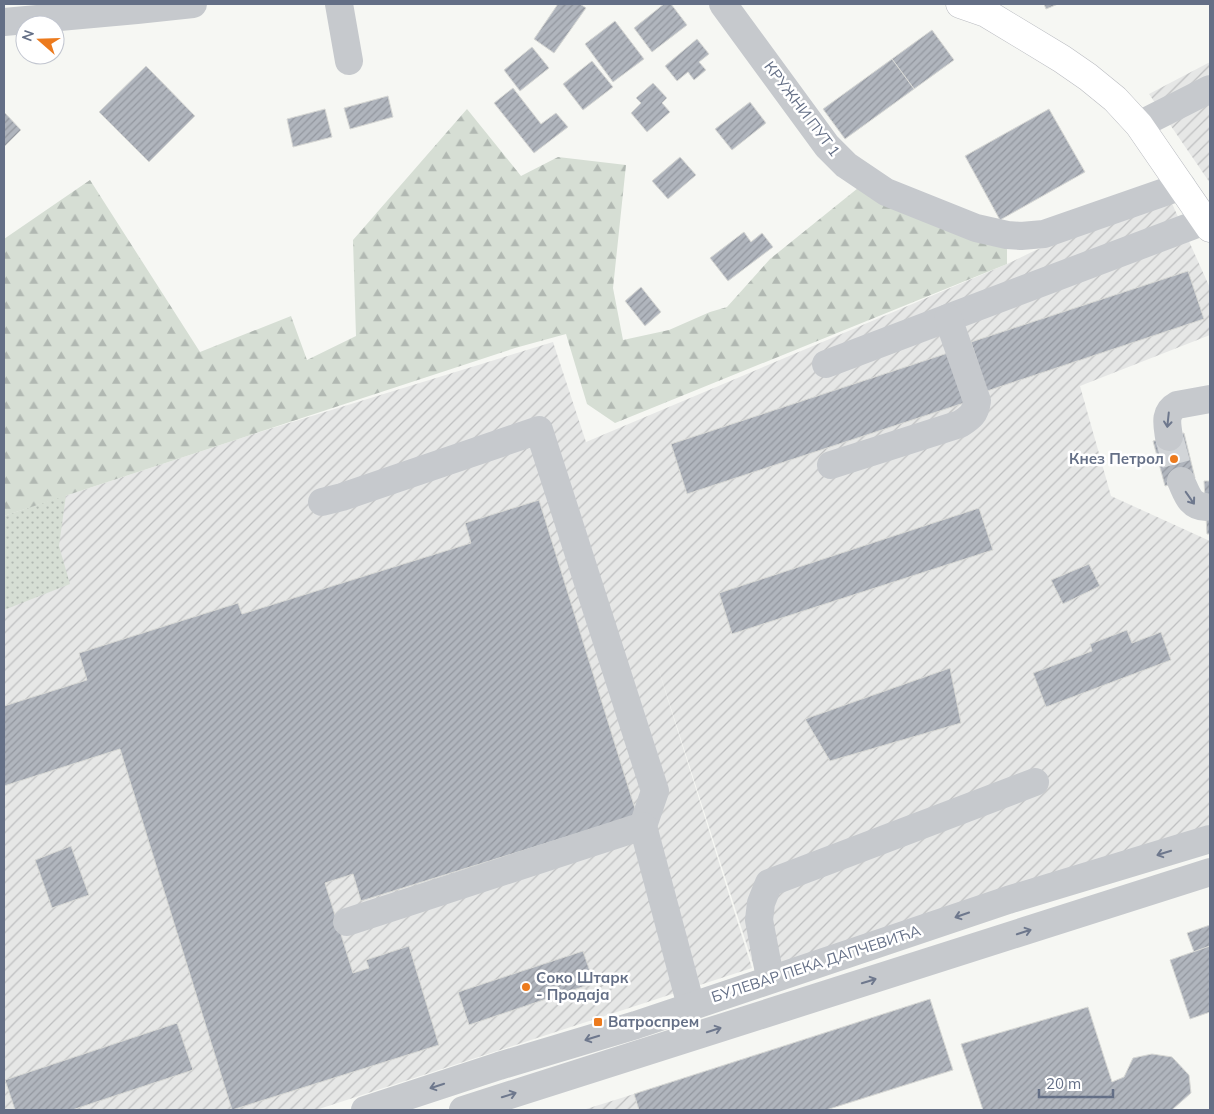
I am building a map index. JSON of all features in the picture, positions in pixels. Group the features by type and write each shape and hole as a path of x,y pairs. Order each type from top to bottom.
{"main road":[{"path":"960,4 986,14 1062,59 1103,89 1139,125 1209,223"}],"street":[{"path":"4,22 139,7 193,4"},
{"path":"340,4 348,61"},
{"name":"КРУЖНИ ПУТ 1","path":"724,4 828,146 846,166 886,192 976,228 1021,236 1044,234 1182,186"},
{"path":"1139,125 1210,89"},
{"path":"826,364 1209,223"},
{"path":"831,465 960,424 969,418 975,410 977,401 948,318"},
{"path":"1169,437 1166,421 1172,407 1210,400"},
{"path":"322,502 342,497 539,430 655,791 643,826 679,1010 677,1042"},
{"path":"1181,482 1192,504 1206,507"},
{"path":"772,979 759,920 761,903 768,883 1035,782"},
{"path":"347,922 643,826"},
{"name":"БУЛЕВАР ПЕКА ДАПЧЕВИЋА","path":"365,1110 499,1066 636,1025 1008,900 1210,839"},
{"name":"БУЛЕВАР ПЕКА ДАПЧЕВИЋА","path":"463,1110 908,970 1210,872"},
{"path":"732,993 741,1021"}],"shaded area":[{"path":"1210,62 1210,183 1149,94"},
{"path":"1170,199 1210,288 1210,335 1080,386 1111,496 1210,541 1210,839 759,983 653,652 752,968 316,1110 4,1110 4,516 263,431 553,342 586,442 1036,250"},
{"path":"634,1094 639,1110 583,1110"}],"green space":[{"path":"467,109 521,176 558,157 626,165 613,288 623,340 669,330 710,312 727,307 770,259 868,180 1007,235 1007,264 615,423 587,404 566,334 515,348 4,516 4,239 90,180 200,352 291,316 307,360 356,336 353,240"},
{"path":"66,495 59,546 70,584 4,610 4,516"}],"building":[{"path":"558,4 580,4 586,8 554,53 534,39"},
{"path":"664,4 671,4 687,25 652,52 634,28"},
{"path":"1044,4 1058,4 1046,9"},
{"path":"615,21 644,59 613,82 585,44"},
{"path":"932,30 954,60 914,89 892,59"},
{"path":"697,39 709,54 699,62 706,70 694,80 688,72 677,81 665,66"},
{"path":"532,47 549,68 520,91 504,70"},
{"path":"892,59 914,89 845,139 823,109"},
{"path":"592,61 613,87 583,110 563,84"},
{"path":"146,66 195,116 149,162 99,112"},
{"path":"653,83 667,98 662,103 670,112 647,132 631,113 641,103 636,98"},
{"path":"513,88 541,124 556,113 568,127 534,153 494,103"},
{"path":"388,96 393,117 350,129 344,108"},
{"path":"750,102 766,123 732,150 715,129"},
{"path":"325,109 332,137 293,147 287,119"},
{"path":"1049,109 1085,172 1000,220 965,156"},
{"path":"4,112 21,130 4,147"},
{"path":"680,157 696,175 668,199 652,181"},
{"path":"744,232 751,242 762,233 773,247 728,281 710,258"},
{"path":"1188,271 1204,319 987,391 971,342"},
{"path":"641,287 661,312 645,326 625,301"},
{"path":"954,351 970,401 687,494 671,444"},
{"path":"1184,433 1195,478 1165,486 1153,441"},
{"path":"1204,481 1210,481 1210,534 1207,534"},
{"path":"539,500 637,815 361,901 353,874 325,883 353,973 369,968 366,960 409,946 439,1045 232,1110 120,749 4,786 4,706 87,680 79,653 238,603 242,614 471,543 465,523"},
{"path":"979,508 993,550 732,634 719,593"},
{"path":"1089,564 1100,586 1063,604 1051,580"},
{"path":"1127,630 1132,643 1161,632 1171,660 1046,707 1033,673 1092,651 1090,644"},
{"path":"950,668 961,723 830,761 805,719"},
{"path":"71,846 89,895 52,908 35,860"},
{"path":"1210,925 1210,946 1194,952 1187,933"},
{"path":"1210,946 1210,1012 1190,1019 1170,960"},
{"name":"Соко Штарк - Продаја","path":"583,951 594,983 469,1025 458,992"},
{"path":"930,999 953,1070 826,1110 639,1110 634,1094"},
{"path":"1088,1007 1112,1082 1124,1077 1133,1058 1152,1054 1172,1057 1189,1075 1191,1093 1174,1110 983,1110 961,1044"},
{"path":"177,1023 193,1070 72,1110 15,1110 5,1080"}],"tunnel":[{"path":"1169,437 1181,481"}],"place":[{"name":"Кнез Петрол","path":"1174,459"},
{"name":"Соко Штарк - Продаја","path":"526,987"},
{"name":"Ватроспрем","path":"598,1022"}]}
